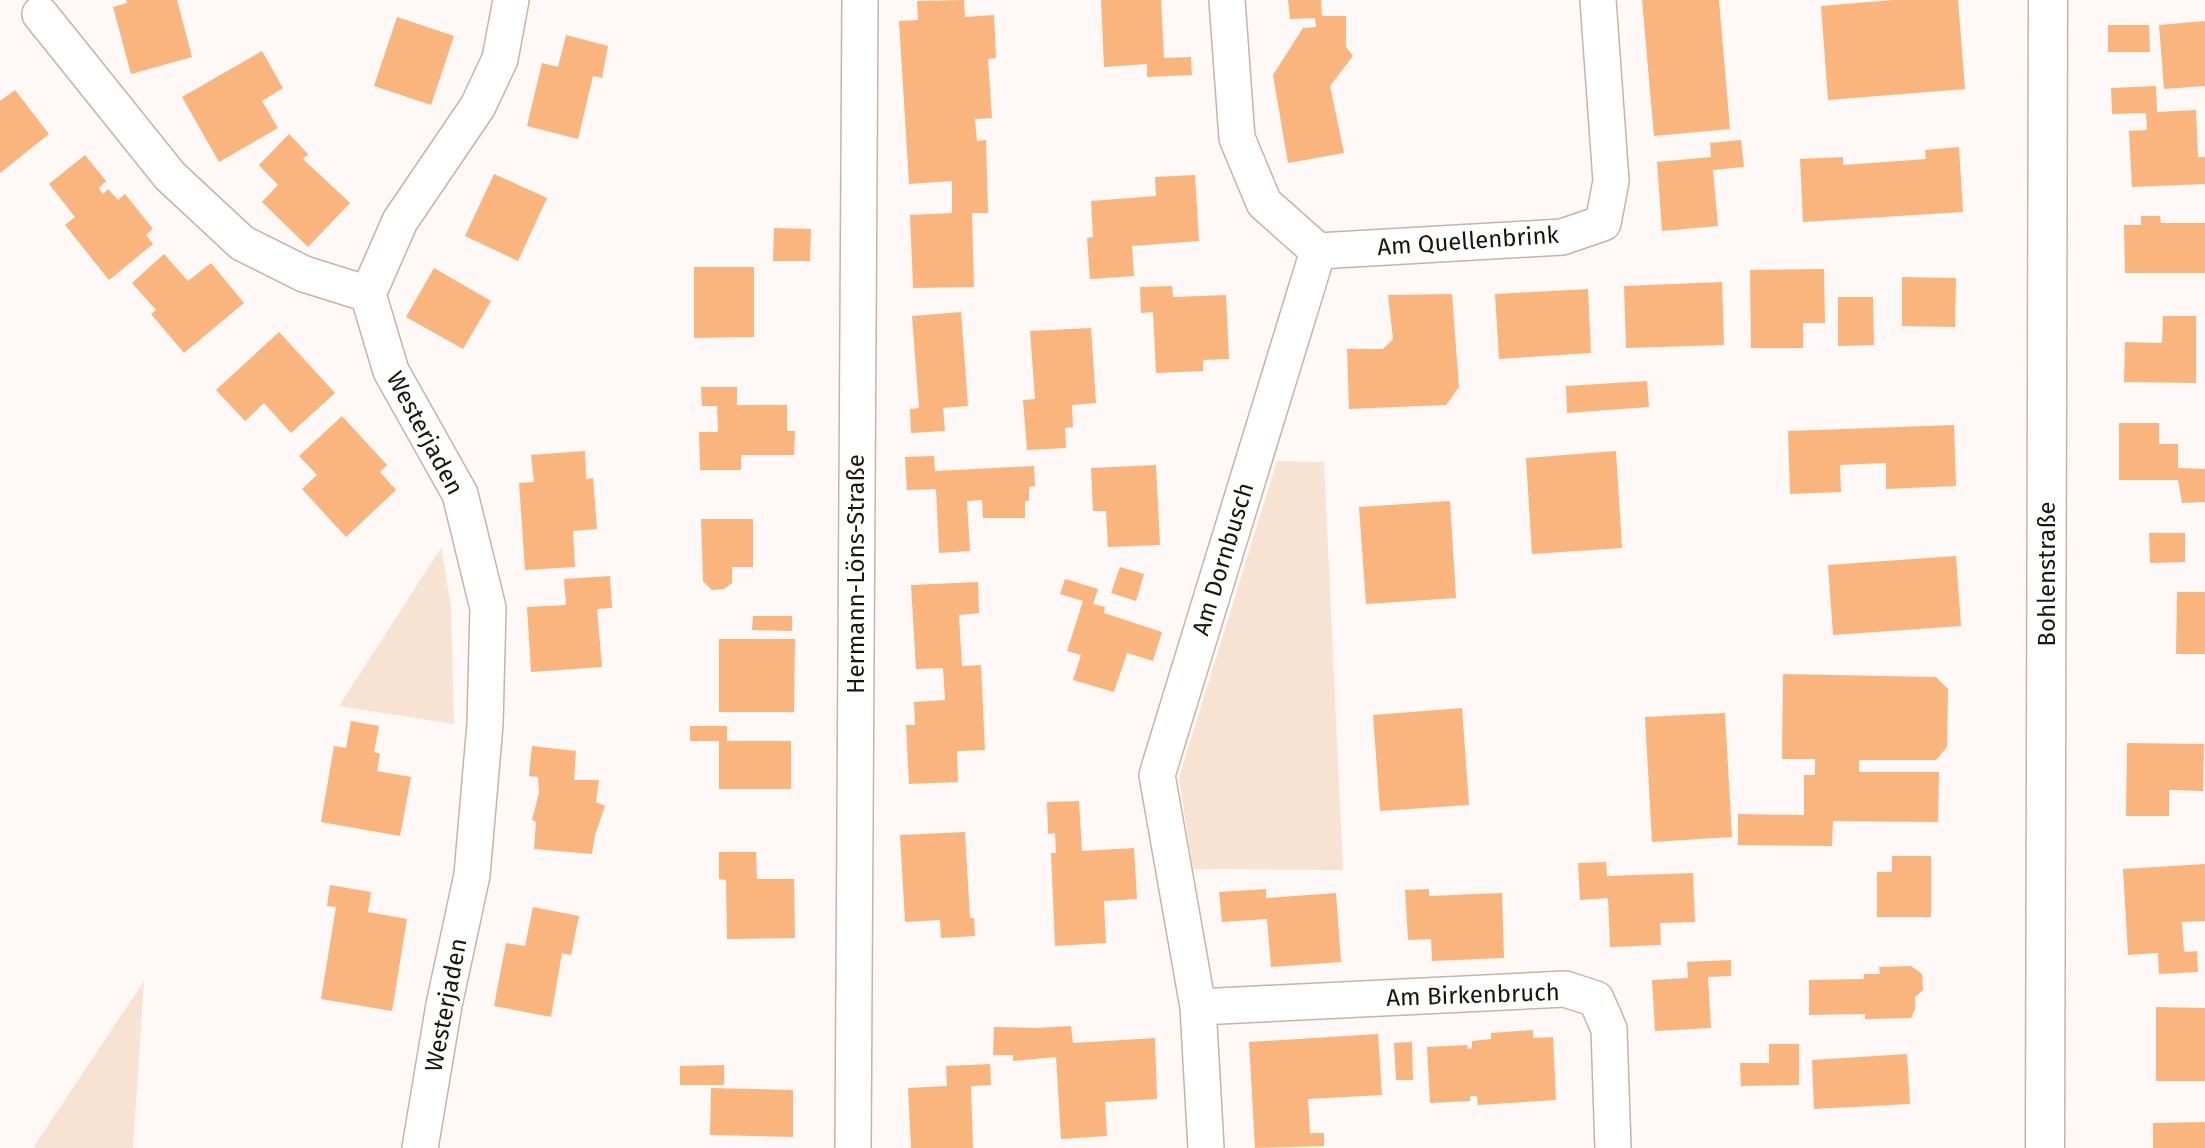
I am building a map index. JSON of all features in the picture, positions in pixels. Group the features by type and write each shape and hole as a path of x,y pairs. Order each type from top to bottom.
{"street":[{"path":"40,14 170,176 242,243 304,274 368,294 400,221 478,106 500,59 511,0"},
{"name":"Hermann-Löns-Straße","path":"853,1148 860,0"},
{"path":"1227,0 1237,138 1264,203 1318,251"},
{"name":"Am Quellenbrink","path":"1318,251 1562,237 1603,223 1611,181 1598,0"},
{"name":"Bohlenstraße","path":"2045,1148 2048,0"},
{"name":"Am Dornbusch","path":"1206,1148 1198,1007 1157,775 1318,251"},
{"name":"Westerjaden","path":"368,294 391,371 460,494 488,608 485,724 472,875 444,1005 420,1148"},
{"name":"Am Birkenbruch","path":"1198,1007 1566,989 1596,999 1609,1029 1613,1148"}],"shaded area":[{"path":"1277,461 1324,462 1343,870 1193,869 1179,778"},
{"path":"441,548 451,607 454,724 339,706"},
{"path":"144,981 133,1148 33,1148"}],"building":[{"path":"126,0 177,0 192,57 131,74 113,7 127,3"},
{"path":"964,0 965,17 994,15 996,58 988,59 992,118 975,119 977,141 986,140 988,213 972,213 974,287 913,288 910,215 952,213 952,181 909,184 899,21 918,20 917,1"},
{"path":"1101,0 1161,0 1164,58 1191,57 1192,75 1147,77 1147,64 1104,67"},
{"path":"1288,0 1321,0 1322,16 1346,16 1346,47 1353,56 1330,86 1344,153 1288,163 1273,75 1303,28 1316,27 1315,18 1290,19"},
{"path":"1642,0 1719,0 1730,129 1654,136"},
{"path":"1893,0 1958,0 1965,89 1828,100 1821,6"},
{"path":"397,17 454,36 431,105 374,86"},
{"path":"2205,21 2205,86 2164,89 2159,25"},
{"path":"2108,25 2149,25 2150,52 2108,52"},
{"path":"566,35 608,46 602,78 593,76 578,139 527,126 542,63 558,67"},
{"path":"262,51 283,88 262,101 278,128 219,162 182,97"},
{"path":"2156,86 2157,112 2196,110 2198,157 2205,157 2205,184 2132,187 2129,131 2147,130 2146,113 2112,114 2111,88"},
{"path":"15,90 49,134 0,173 0,101"},
{"path":"289,134 308,154 303,159 350,203 308,247 262,202 278,185 259,165"},
{"path":"1741,140 1744,167 1713,170 1718,226 1662,231 1657,162 1711,157 1710,143"},
{"path":"1959,147 1963,212 1803,222 1800,159 1843,157 1843,165 1926,159 1925,150"},
{"path":"85,155 106,181 99,188 103,194 108,189 118,200 125,194 153,229 146,235 153,244 109,280 65,225 75,217 49,184"},
{"path":"494,174 547,198 518,261 465,236"},
{"path":"1195,175 1199,241 1132,246 1134,276 1090,279 1087,238 1093,237 1091,201 1156,196 1155,177"},
{"path":"2141,216 2160,216 2161,223 2205,223 2205,273 2125,273 2124,225 2141,225"},
{"path":"774,228 811,229 810,261 773,261"},
{"path":"164,254 188,281 211,263 244,303 184,353 151,314 156,310 132,283"},
{"path":"694,267 754,267 754,337 694,338"},
{"path":"434,268 491,301 463,349 406,317"},
{"path":"1824,269 1825,323 1803,323 1803,348 1751,348 1750,270"},
{"path":"1902,277 1956,278 1955,327 1902,326"},
{"path":"1722,282 1724,345 1626,348 1624,286"},
{"path":"1172,286 1173,297 1226,295 1229,359 1203,360 1203,371 1156,373 1153,312 1141,313 1140,287"},
{"path":"1588,289 1591,353 1499,359 1495,294"},
{"path":"1452,294 1459,387 1446,405 1349,409 1347,349 1383,349 1393,339 1388,295"},
{"path":"1838,297 1873,297 1874,345 1838,346"},
{"path":"961,312 968,406 943,408 945,431 911,433 910,409 919,408 912,316"},
{"path":"2163,316 2196,316 2196,383 2124,382 2125,342 2162,343"},
{"path":"1091,328 1096,403 1072,405 1073,427 1065,428 1066,448 1027,450 1023,400 1035,399 1030,331"},
{"path":"279,332 335,393 291,433 264,403 245,421 216,390"},
{"path":"1647,381 1649,407 1567,413 1566,386"},
{"path":"701,387 737,387 737,405 787,405 787,431 795,431 794,455 741,455 741,470 700,470 699,432 718,432 717,406 702,406"},
{"path":"342,416 387,465 380,472 396,490 346,537 302,489 317,475 299,456"},
{"path":"2119,423 2159,423 2159,444 2178,444 2178,468 2205,469 2205,502 2182,503 2178,480 2119,480"},
{"path":"1954,425 1956,486 1886,489 1886,463 1840,465 1841,492 1790,494 1788,431"},
{"path":"585,451 586,479 593,478 597,529 573,531 575,567 525,570 519,483 534,482 531,455"},
{"path":"1616,451 1622,548 1532,554 1526,458"},
{"path":"934,456 935,471 1034,466 1035,486 1029,487 1029,501 1025,501 1025,518 983,518 982,500 967,501 970,551 939,553 936,489 907,490 905,457"},
{"path":"1156,465 1160,545 1108,547 1106,511 1093,511 1091,468"},
{"path":"1450,501 1456,598 1366,604 1359,507"},
{"path":"701,519 753,519 753,567 732,567 732,583 724,589 712,590 703,581"},
{"path":"2149,533 2185,533 2185,562 2150,563"},
{"path":"1956,556 1961,626 1833,635 1828,565"},
{"path":"1120,567 1144,574 1136,601 1111,593"},
{"path":"610,576 612,608 597,609 602,667 531,672 527,607 566,605 564,579"},
{"path":"1065,579 1098,589 1093,604 1105,607 1104,613 1162,632 1153,661 1127,653 1114,692 1073,680 1081,655 1067,651 1083,601 1060,594"},
{"path":"978,582 979,613 959,615 962,666 981,665 985,750 957,751 958,782 909,784 906,725 915,725 914,702 945,700 943,668 916,669 911,585"},
{"path":"2177,592 2205,592 2205,654 2176,654"},
{"path":"753,616 792,616 792,631 752,630"},
{"path":"719,639 795,639 794,712 719,712"},
{"path":"1783,674 1936,677 1948,689 1947,747 1936,760 1859,760 1859,772 1939,772 1938,822 1833,821 1832,846 1738,845 1738,814 1804,815 1804,775 1815,775 1815,759 1782,759"},
{"path":"1462,708 1469,805 1380,811 1373,715"},
{"path":"1725,713 1732,837 1652,842 1645,717"},
{"path":"351,721 379,726 374,752 380,754 377,771 411,777 400,836 321,822 334,746 346,748"},
{"path":"690,726 727,726 727,741 791,741 791,789 719,789 719,741 690,741"},
{"path":"2127,743 2204,744 2203,791 2169,790 2169,816 2126,816"},
{"path":"532,746 576,751 574,780 599,780 596,802 605,806 592,854 534,849 536,822 532,820 539,793 538,777 529,776"},
{"path":"1079,801 1082,851 1134,848 1137,899 1104,901 1106,943 1055,946 1051,853 1056,853 1055,833 1048,834 1047,802"},
{"path":"965,832 970,918 974,918 975,936 941,938 940,920 905,922 900,835"},
{"path":"719,852 756,852 757,879 794,879 795,938 727,939 726,880 719,879"},
{"path":"1892,856 1931,856 1931,917 1877,917 1877,872 1892,872"},
{"path":"1606,862 1607,876 1693,873 1695,922 1660,923 1661,945 1610,947 1608,898 1580,900 1578,863"},
{"path":"2205,864 2205,921 2182,922 2184,952 2197,951 2198,972 2159,974 2158,953 2128,955 2123,869"},
{"path":"330,885 371,892 368,912 407,919 392,1011 321,999 336,907 327,906"},
{"path":"1266,889 1266,898 1336,893 1341,962 1271,967 1267,919 1222,922 1219,892"},
{"path":"1429,889 1429,896 1502,893 1504,958 1432,961 1431,939 1408,940 1405,890"},
{"path":"533,907 579,916 571,955 562,953 551,1017 494,1006 506,943 525,946"},
{"path":"1731,960 1731,976 1708,977 1711,1028 1655,1031 1652,980 1688,978 1687,962"},
{"path":"1911,966 1922,974 1923,990 1915,997 1915,1009 1911,1018 1865,1019 1865,1014 1809,1015 1809,980 1864,979 1864,974 1880,974 1879,967"},
{"path":"2156,1007 2205,1008 2205,1081 2156,1081"},
{"path":"1071,1026 1073,1043 1155,1038 1157,1099 1105,1102 1107,1136 1061,1139 1056,1057 1013,1061 1013,1055 993,1055 994,1027"},
{"path":"1533,1030 1533,1038 1553,1037 1556,1100 1478,1105 1477,1096 1470,1096 1470,1101 1430,1103 1427,1047 1467,1045 1468,1049 1472,1048 1472,1041 1491,1039 1491,1033"},
{"path":"1378,1034 1382,1095 1308,1099 1310,1133 1324,1133 1324,1146 1255,1148 1249,1042"},
{"path":"1412,1042 1413,1080 1396,1080 1394,1043"},
{"path":"1769,1044 1799,1044 1799,1085 1741,1086 1740,1063 1769,1063"},
{"path":"1907,1054 1910,1104 1814,1109 1812,1060"},
{"path":"990,1064 991,1085 971,1086 973,1148 911,1148 908,1088 947,1086 946,1066"},
{"path":"724,1065 724,1085 680,1085 680,1066"},
{"path":"711,1088 793,1090 793,1137 710,1135"},
{"path":"2205,1122 2205,1148 2153,1148 2153,1123"}]}
